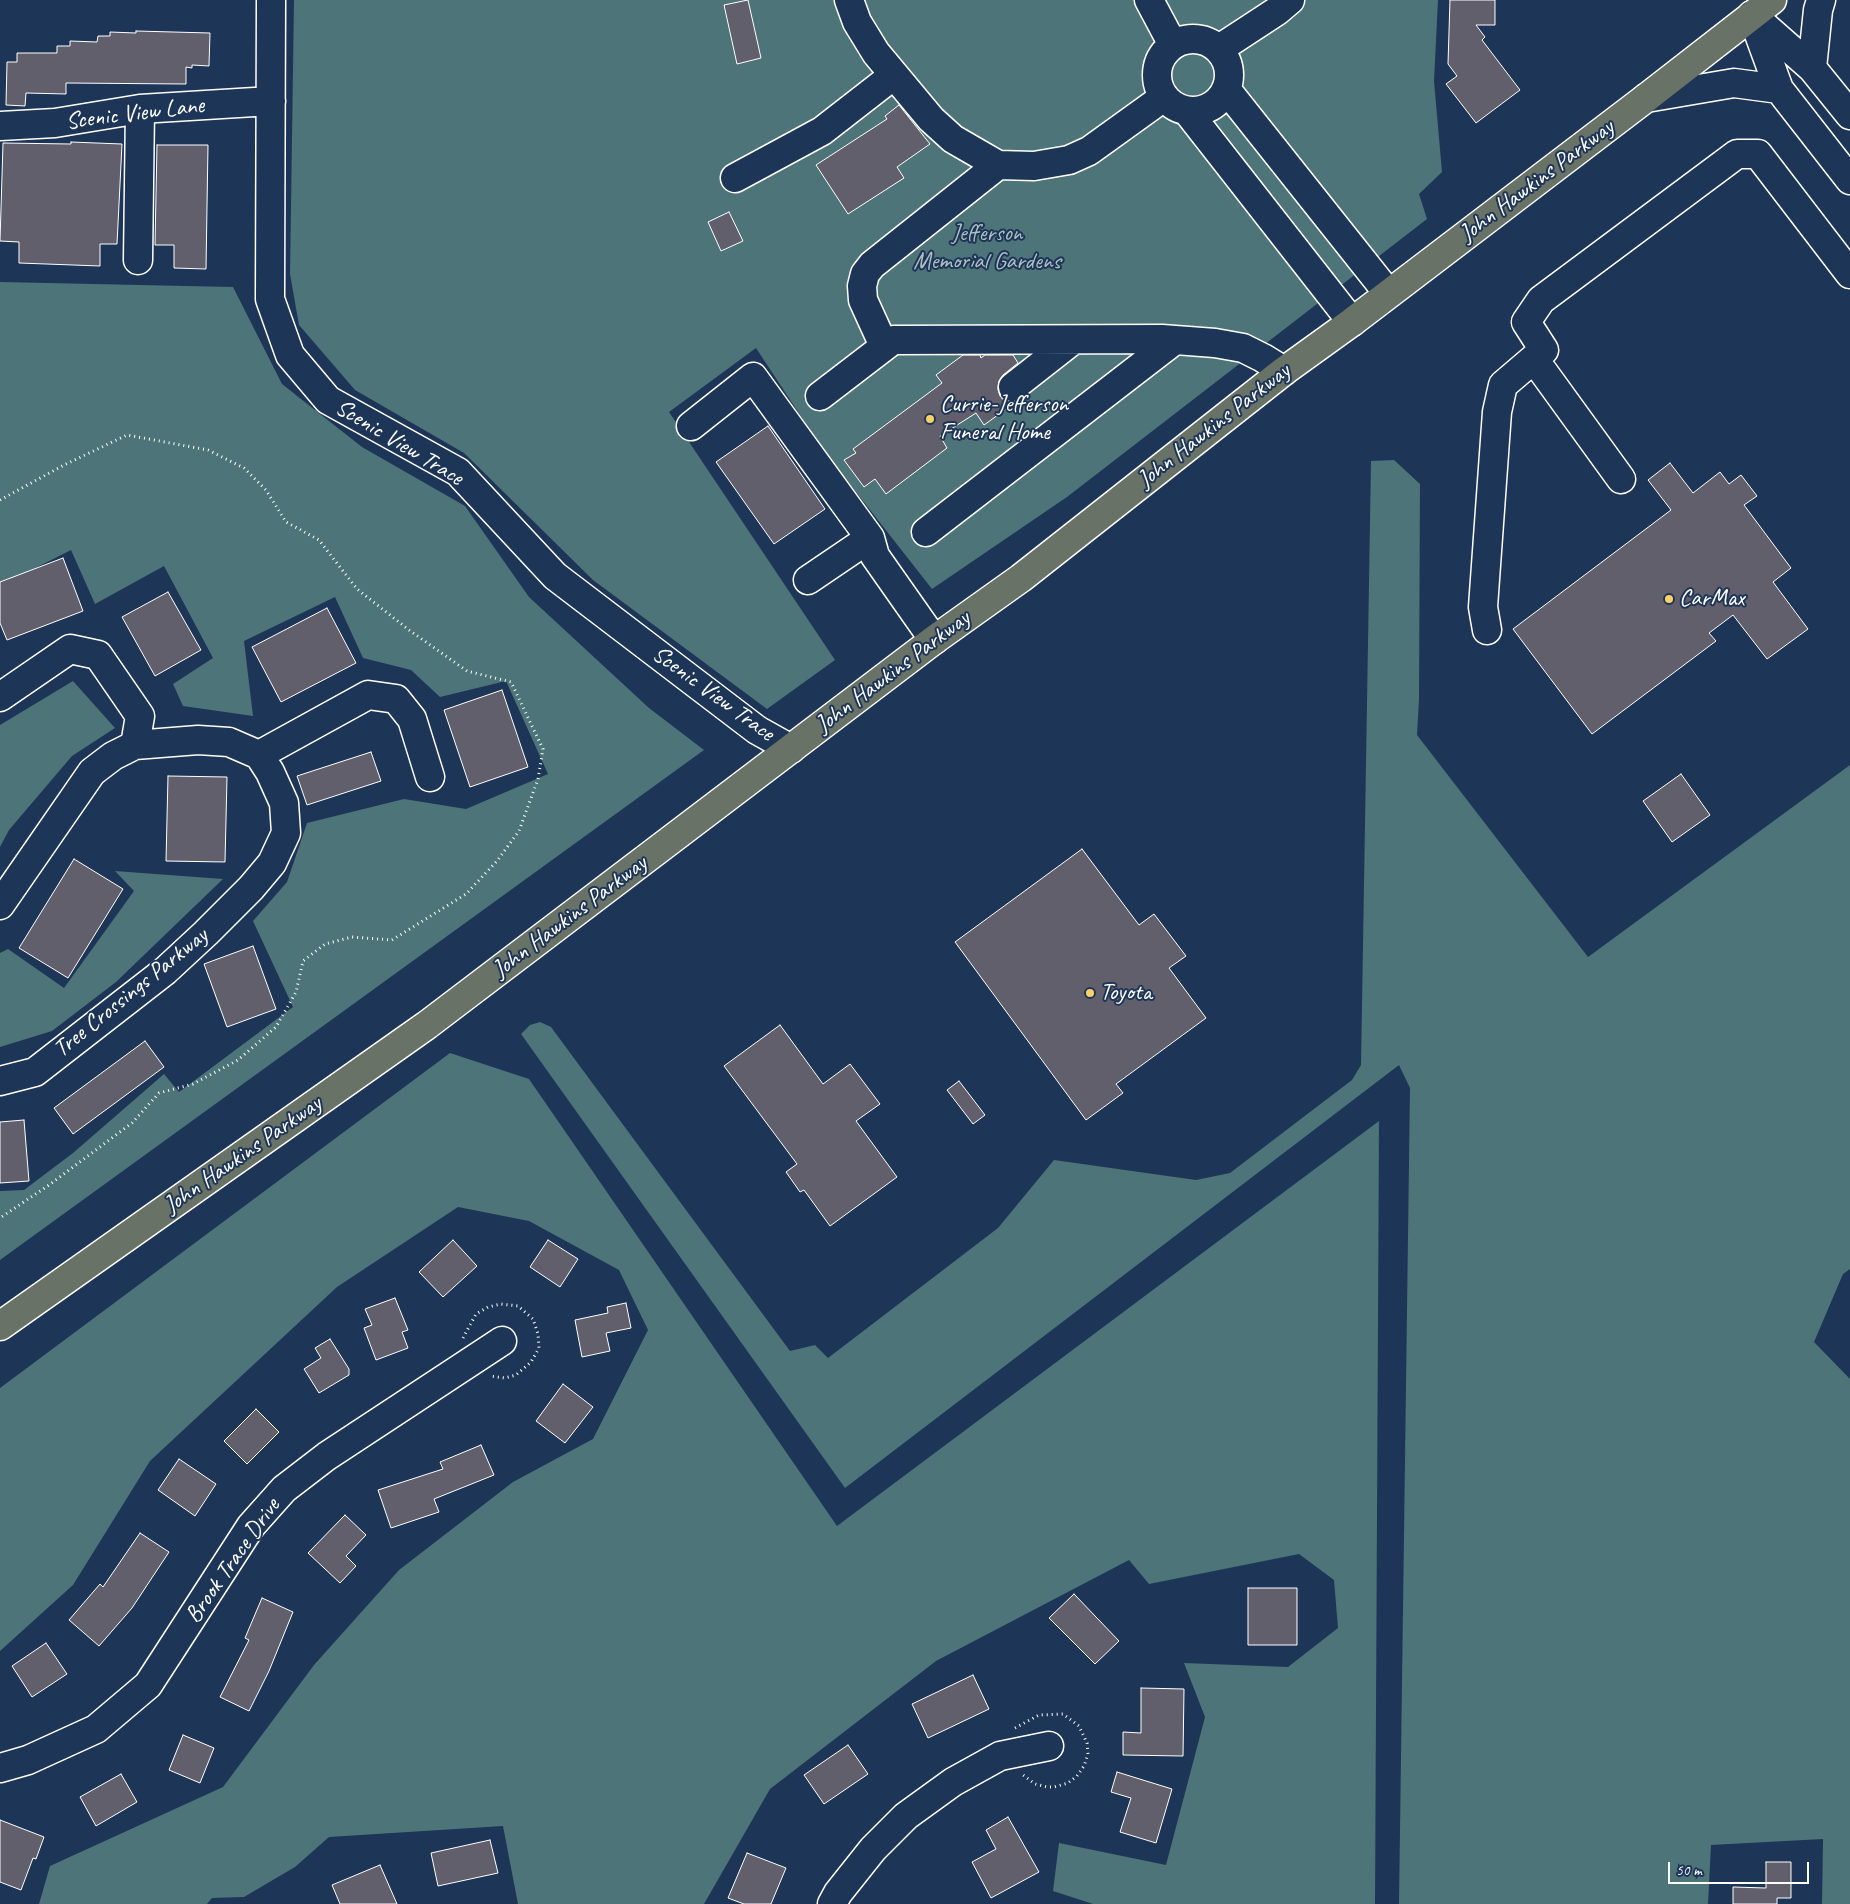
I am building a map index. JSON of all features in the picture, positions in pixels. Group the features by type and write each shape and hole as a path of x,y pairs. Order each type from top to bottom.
{"main road":[{"name":"John Hawkins Parkway","path":"0,1326 427,1025 934,640 1021,578 1284,371 1352,322 1762,8"}],"street":[{"name":"Scenic View Trace","path":"271,0 270,299 290,354 328,400 458,472 555,576 757,730 791,748"},
{"path":"850,0 857,22 876,53 931,119 953,139 998,164 1034,166 1069,160 1089,151 1164,97"},
{"path":"1149,0 1174,44"},
{"path":"1218,49 1277,11 1290,0"},
{"path":"1812,68 1818,10 1821,0"},
{"path":"1762,8 1850,115"},
{"path":"1762,8 1779,89 1850,180"},
{"path":"1197,39 1209,42 1218,49 1226,59 1229,70 1229,83 1217,103 1207,109 1195,112 1172,105 1164,97 1158,86 1156,74 1164,53 1174,44 1185,40 1197,39"},
{"path":"735,178 822,131 894,75"},
{"path":"1646,98 1734,83 1779,89"},
{"path":"1226,89 1388,293"},
{"name":"Scenic View Lane","path":"0,126 55,123 140,109 271,101"},
{"path":"138,260 140,109"},
{"path":"1187,111 1352,322"},
{"path":"1487,630 1483,607 1497,412 1502,384 1544,350 1526,322 1541,300 1738,154 1758,154 1850,274"},
{"path":"884,346 863,300 862,286 865,274 872,264 998,164"},
{"path":"820,396 893,340 1175,340 1215,343 1243,348 1284,371"},
{"path":"1014,387 1073,340"},
{"path":"926,532 1175,340"},
{"path":"1534,359 1620,479"},
{"path":"692,426 753,377 870,538 875,556 934,640"},
{"path":"808,580 870,538"},
{"path":"0,697 70,650 98,655 140,716 135,745"},
{"path":"0,905 92,772 113,756 135,745 198,740 229,742 258,755 368,695 396,699 412,720 430,777"},
{"name":"Tree Crossings Parkway","path":"0,1081 35,1072 165,971 251,888 272,863 286,833 284,803 270,772 258,755"},
{"name":"Brook Trace Drive","path":"0,1768 28,1760 96,1729 148,1685 251,1526 284,1489 327,1456 502,1341"},
{"path":"832,1904 874,1849 906,1816 954,1782 1000,1756 1049,1746"}],"green space":[{"name":"Jefferson Memorial Gardens","path":"294,0 1438,0 1434,81 1442,172 1419,194 1427,219 1067,497 932,589 823,450 756,348 669,412 835,660 767,709 593,580 464,453 355,390 299,325 290,274"},
{"path":"0,282 233,287 282,384 362,447 465,506 529,597 649,708 704,750 0,1260 0,1191 24,1190 73,1153 164,1074 179,1092 293,1007 253,921 287,882 307,823 404,799 466,809 548,774 506,681 440,697 411,670 363,658 335,597 244,641 253,716 183,706 173,684 213,658 164,566 95,604 71,550 0,586"},
{"path":"1394,460 1420,484 1419,699 1417,735 1588,957 1850,765 1850,1269 1843,1274 1814,1342 1850,1379 1850,1904 1822,1904 1823,1839 1711,1845 1708,1904 1399,1904 1410,1088 1399,1065 845,1488 521,1034 530,1025 540,1022 551,1027 790,1351 815,1345 828,1358 998,1228 1054,1160 1196,1180 1230,1173 1352,1080 1361,1065 1371,461"},
{"path":"73,681 115,728 72,756 9,830 0,847 0,725"},
{"path":"115,871 223,879 116,982 52,1031 0,1047 0,953 8,949 64,988 134,891"},
{"path":"450,1053 529,1079 837,1526 1379,1121 1375,1904 1093,1904 1053,1891 1059,1843 1166,1865 1205,1717 1184,1663 1288,1667 1338,1628 1334,1580 1299,1554 1149,1584 1129,1560 936,1661 770,1789 704,1904 518,1904 503,1826 329,1837 295,1867 244,1897 212,1898 207,1904 39,1904 50,1866 223,1787 314,1665 399,1570 513,1482 593,1439 648,1330 619,1270 529,1221 458,1207 337,1287 150,1461 73,1585 0,1651 0,1388"}],"building":[{"path":"748,0 761,58 737,64 724,5"},
{"path":"1450,0 1495,0 1495,25 1476,25 1485,37 1482,40 1520,90 1476,123 1446,84 1457,76 1448,64"},
{"path":"136,31 210,33 209,66 192,65 192,68 186,67 186,84 66,83 66,94 26,93 25,106 6,105 7,62 17,62 17,53 57,53 57,46 70,46 70,41 97,42 98,36 110,36 110,32 136,33"},
{"path":"899,105 930,144 897,167 904,178 848,214 816,165 887,119 885,116"},
{"path":"71,142 122,144 117,244 100,244 100,266 19,263 19,242 0,241 3,143 71,144"},
{"path":"157,145 208,145 206,269 174,268 174,245 155,245"},
{"path":"729,212 743,241 721,251 708,222"},
{"name":"Currie-Jefferson Funeral Home","path":"963,355 980,355 981,358 985,355 1013,355 1018,363 1003,375 999,381 998,389 1000,396 1009,407 984,425 976,413 940,436 947,448 886,494 875,479 864,487 844,460 856,453 853,449 942,383 936,375"},
{"path":"768,426 825,509 774,544 716,462"},
{"name":"CarMax","path":"1670,463 1693,493 1720,472 1729,484 1741,475 1757,496 1744,505 1791,568 1773,582 1808,629 1767,659 1733,615 1709,633 1716,641 1592,734 1513,629 1671,510 1648,480"},
{"path":"63,558 83,611 7,640 0,623 0,582"},
{"path":"168,592 201,650 155,676 122,617"},
{"path":"327,608 356,663 281,702 252,647"},
{"path":"502,690 528,767 470,787 444,710"},
{"path":"371,752 381,781 307,805 297,776"},
{"path":"1681,774 1710,815 1672,842 1643,801"},
{"path":"168,776 227,777 225,862 166,861"},
{"name":"Toyota","path":"1082,849 1139,925 1154,914 1186,956 1169,968 1206,1018 1116,1084 1123,1093 1086,1120 955,942"},
{"path":"74,859 123,889 68,978 19,948"},
{"path":"253,946 276,1009 227,1027 204,964"},
{"path":"780,1025 823,1084 850,1064 880,1104 856,1121 897,1177 830,1226 804,1190 800,1192 786,1172 797,1164 724,1066"},
{"path":"145,1041 164,1067 73,1134 54,1108"},
{"path":"959,1081 985,1115 973,1124 947,1090"},
{"path":"24,1120 29,1181 0,1183 0,1122"},
{"path":"453,1240 477,1266 443,1297 419,1272"},
{"path":"548,1240 578,1259 560,1287 530,1267"},
{"path":"395,1298 408,1330 402,1332 408,1348 376,1360 364,1328 372,1325 365,1309"},
{"path":"626,1303 631,1328 606,1333 610,1351 582,1357 575,1320 608,1313 607,1307"},
{"path":"330,1339 349,1369 349,1375 319,1393 304,1369 321,1358 315,1348"},
{"path":"563,1384 593,1407 565,1443 536,1421"},
{"path":"256,1409 279,1432 247,1464 224,1441"},
{"path":"481,1445 494,1475 434,1499 439,1512 391,1528 378,1490 443,1469 440,1462"},
{"path":"179,1459 216,1484 195,1516 158,1490"},
{"path":"345,1515 366,1535 346,1556 356,1566 340,1583 308,1553"},
{"path":"140,1533 169,1552 132,1608 99,1646 69,1620 100,1584 103,1587"},
{"path":"1248,1588 1297,1588 1297,1645 1248,1645"},
{"path":"1074,1594 1119,1641 1095,1664 1049,1618"},
{"path":"262,1598 293,1612 269,1671 249,1711 220,1697 249,1640 245,1638"},
{"path":"46,1643 67,1674 32,1697 12,1666"},
{"path":"973,1675 989,1709 928,1738 912,1704"},
{"path":"1141,1688 1184,1689 1183,1756 1123,1755 1123,1732 1141,1733"},
{"path":"183,1735 214,1748 200,1783 169,1770"},
{"path":"848,1745 868,1774 824,1804 804,1775"},
{"path":"1117,1772 1172,1789 1156,1843 1120,1832 1131,1798 1111,1792"},
{"path":"121,1774 137,1802 96,1826 80,1797"},
{"path":"1008,1817 1039,1872 991,1898 972,1862 996,1849 986,1830"},
{"path":"0,1820 44,1837 36,1859 33,1858 21,1890 0,1882"},
{"path":"490,1840 498,1873 438,1886 431,1853"},
{"path":"747,1853 786,1868 771,1904 744,1904 728,1898"},
{"path":"1766,1862 1791,1862 1791,1898 1777,1898 1777,1904 1733,1904 1733,1887 1766,1888"},
{"path":"380,1865 397,1904 340,1904 332,1885"}],"place":[{"name":"Currie-Jefferson Funeral Home","path":"930,419"},
{"name":"CarMax","path":"1669,599"},
{"name":"Toyota","path":"1090,993"}]}
